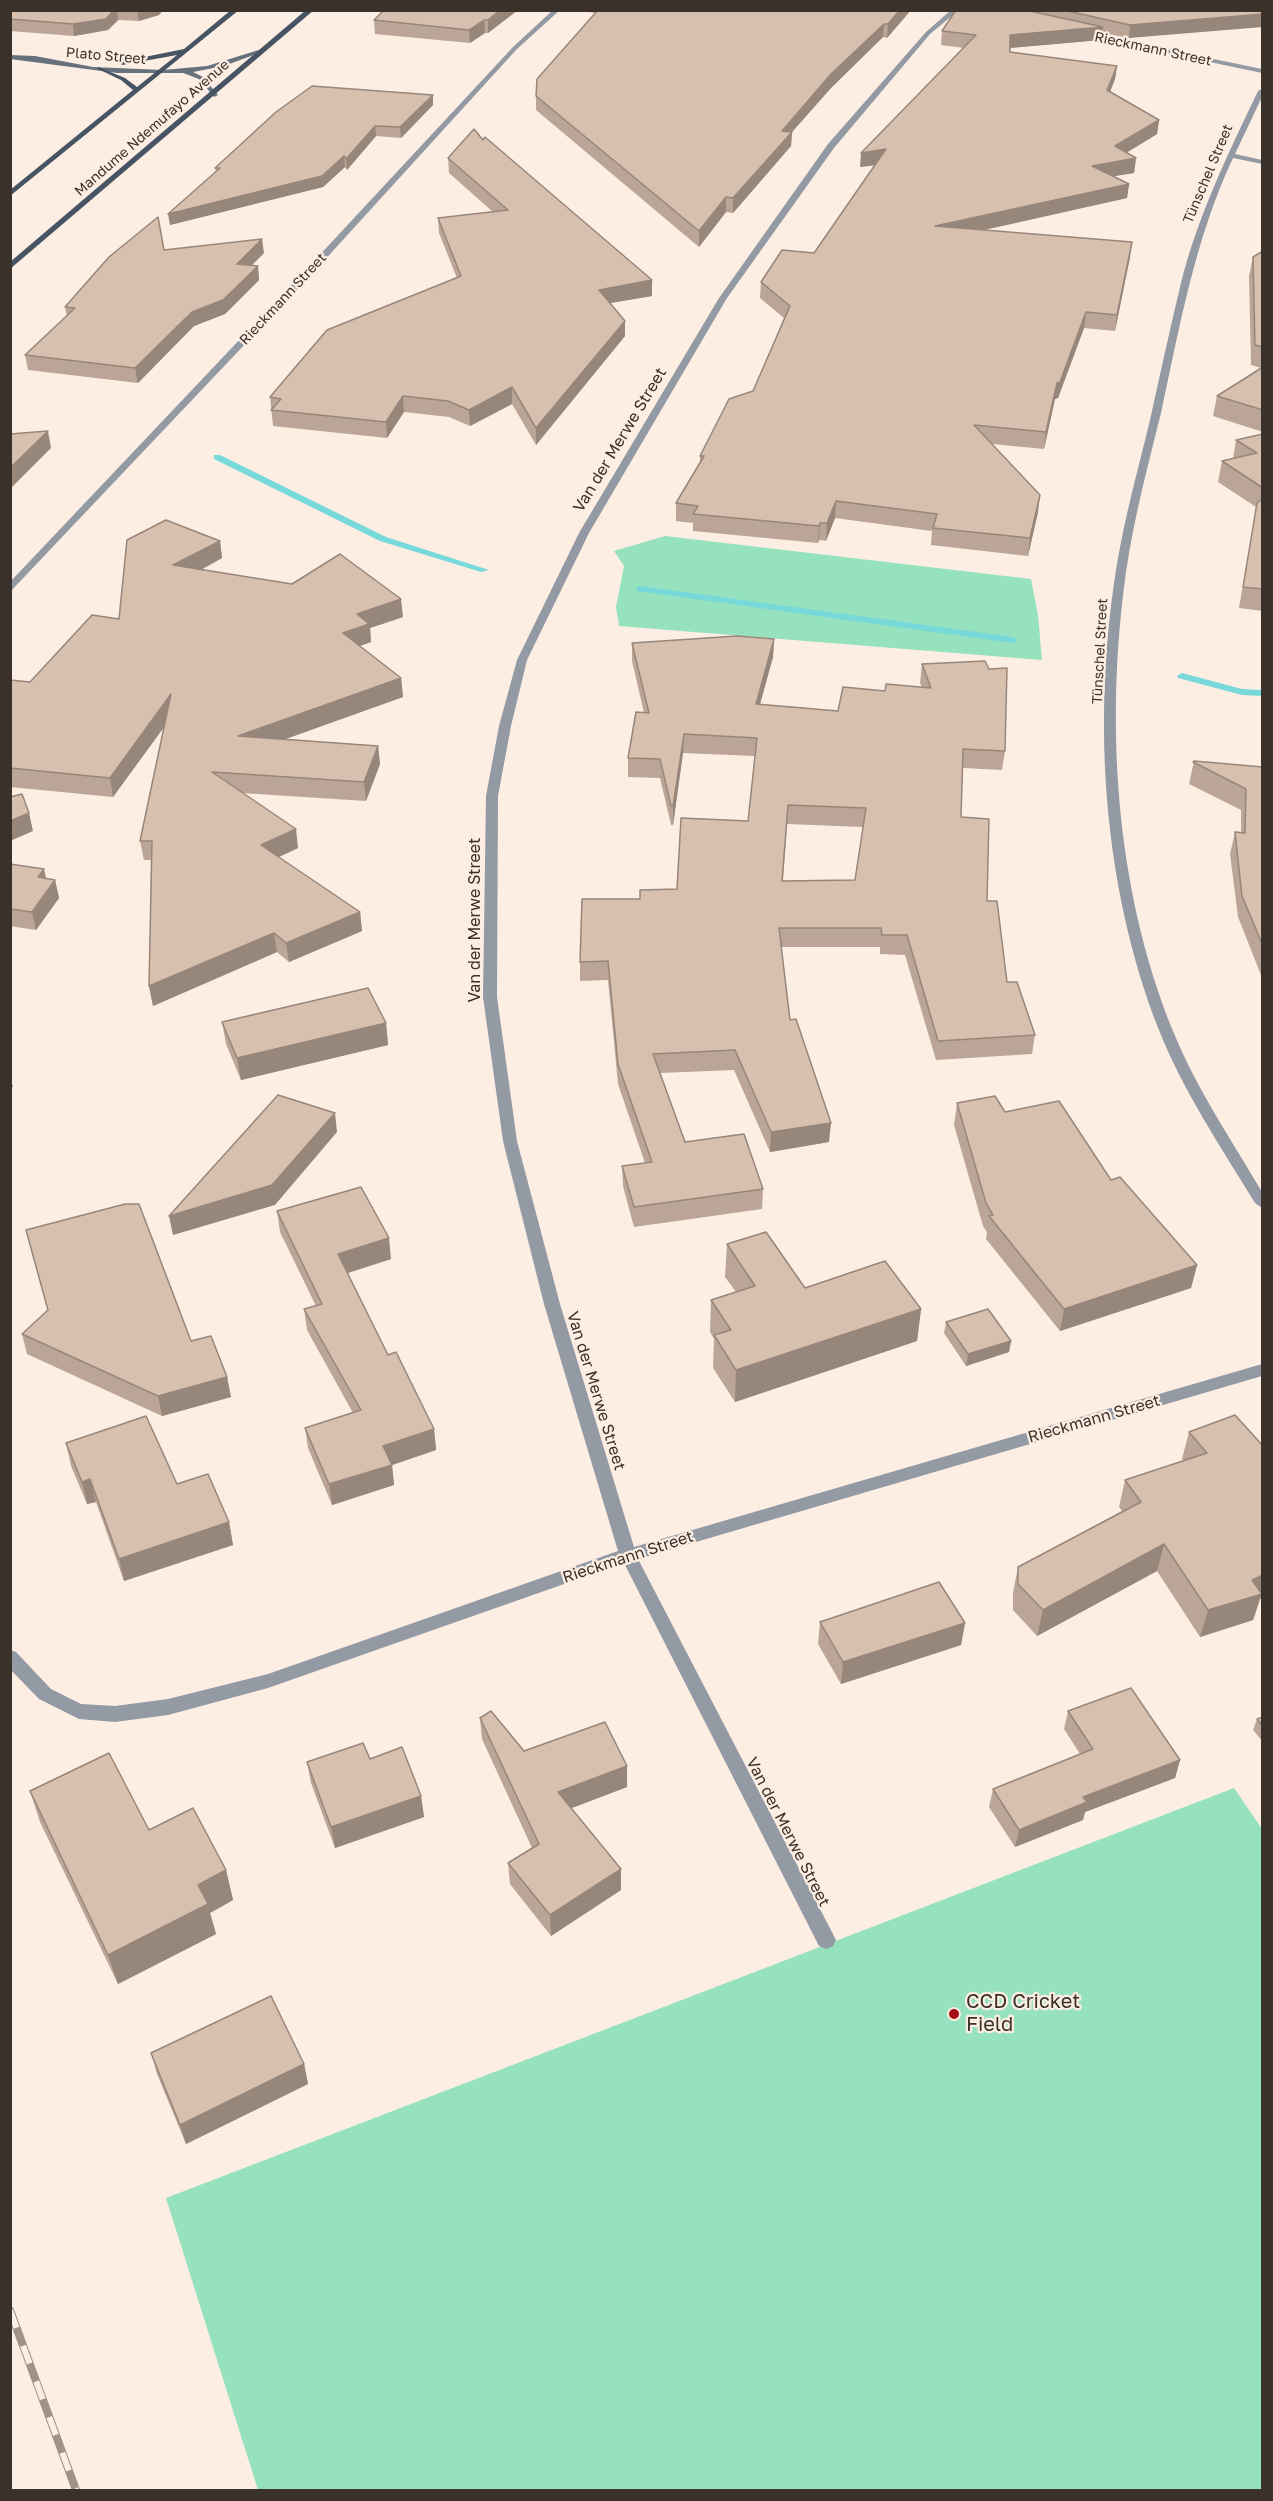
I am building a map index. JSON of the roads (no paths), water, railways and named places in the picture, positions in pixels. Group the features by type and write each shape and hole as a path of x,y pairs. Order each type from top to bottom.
{"main road":[{"path":"10,194 236,10"},
{"name":"Mandume Ndemufayo Avenue","path":"10,267 311,10"},
{"path":"122,63 185,51"},
{"path":"100,68 123,79 138,91"}],"street":[{"name":"Rieckmann Street","path":"10,589 318,262 515,48 556,10"},
{"name":"Van der Merwe Street","path":"826,1940 628,1555 552,1304 510,1141 490,997 492,796 505,726 522,660 584,533 723,298 831,146 928,33 956,10"},
{"name":"Rieckmann Street","path":"1075,32 1263,71"},
{"path":"183,70 214,66 264,50"},
{"name":"Plato Street","path":"10,57 169,66 201,78 214,95"},
{"name":"Plato Street","path":"27,58 100,68 162,72 183,70"},
{"name":"Tünschel Street","path":"1263,91 1231,155 1197,239 1129,527 1118,595 1112,680 1111,772 1119,857 1132,922 1157,1009 1192,1085 1263,1203"},
{"path":"1231,155 1263,162"},
{"name":"Rieckmann Street","path":"10,1658 45,1694 79,1711 114,1714 168,1707 268,1681 628,1555 1263,1370"}],"waterway":[{"path":"217,457 383,539 484,570"},
{"path":"640,589 1013,640"},
{"path":"1182,676 1242,692 1262,693"}],"railway":[{"path":"10,2310 76,2490"}],"place":[{"name":"CCD Cricket Field","path":"954,2014"}]}
